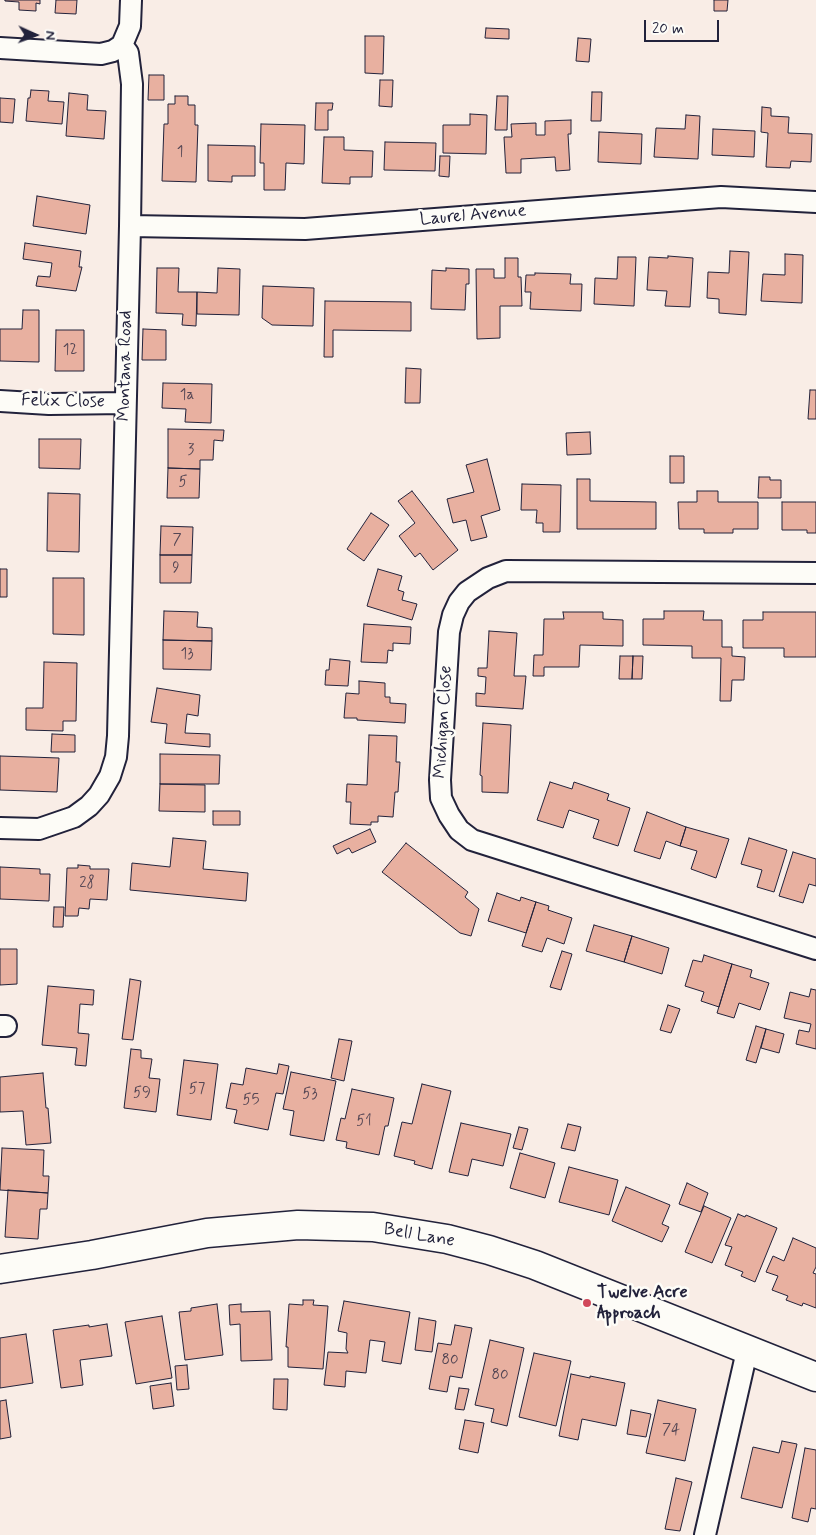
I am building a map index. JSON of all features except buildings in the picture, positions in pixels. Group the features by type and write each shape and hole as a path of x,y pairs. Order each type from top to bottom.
{"street":[{"path":"0,48 101,54 113,51 122,45 130,26 132,0"},
{"name":"Montana Road","path":"0,828 40,829 65,821 82,812 99,795 110,776 116,757 118,736 132,84 128,53 122,45"},
{"name":"Laurel Avenue","path":"130,226 305,229 721,197 816,202"},
{"name":"Felix Close","path":"0,401 49,404 125,403"},
{"name":"Michigan Close","path":"816,573 506,571 488,578 467,592 459,602 453,615 449,632 440,780 441,798 449,815 459,830 472,840 816,949"},
{"name":"Bell Lane","path":"0,1269 92,1255 208,1233 298,1225 373,1227 447,1240 489,1250 535,1265 816,1377"},
{"path":"705,1535 747,1351"}],"place":[{"name":"Twelve Acre Approach","path":"587,1303"}]}
